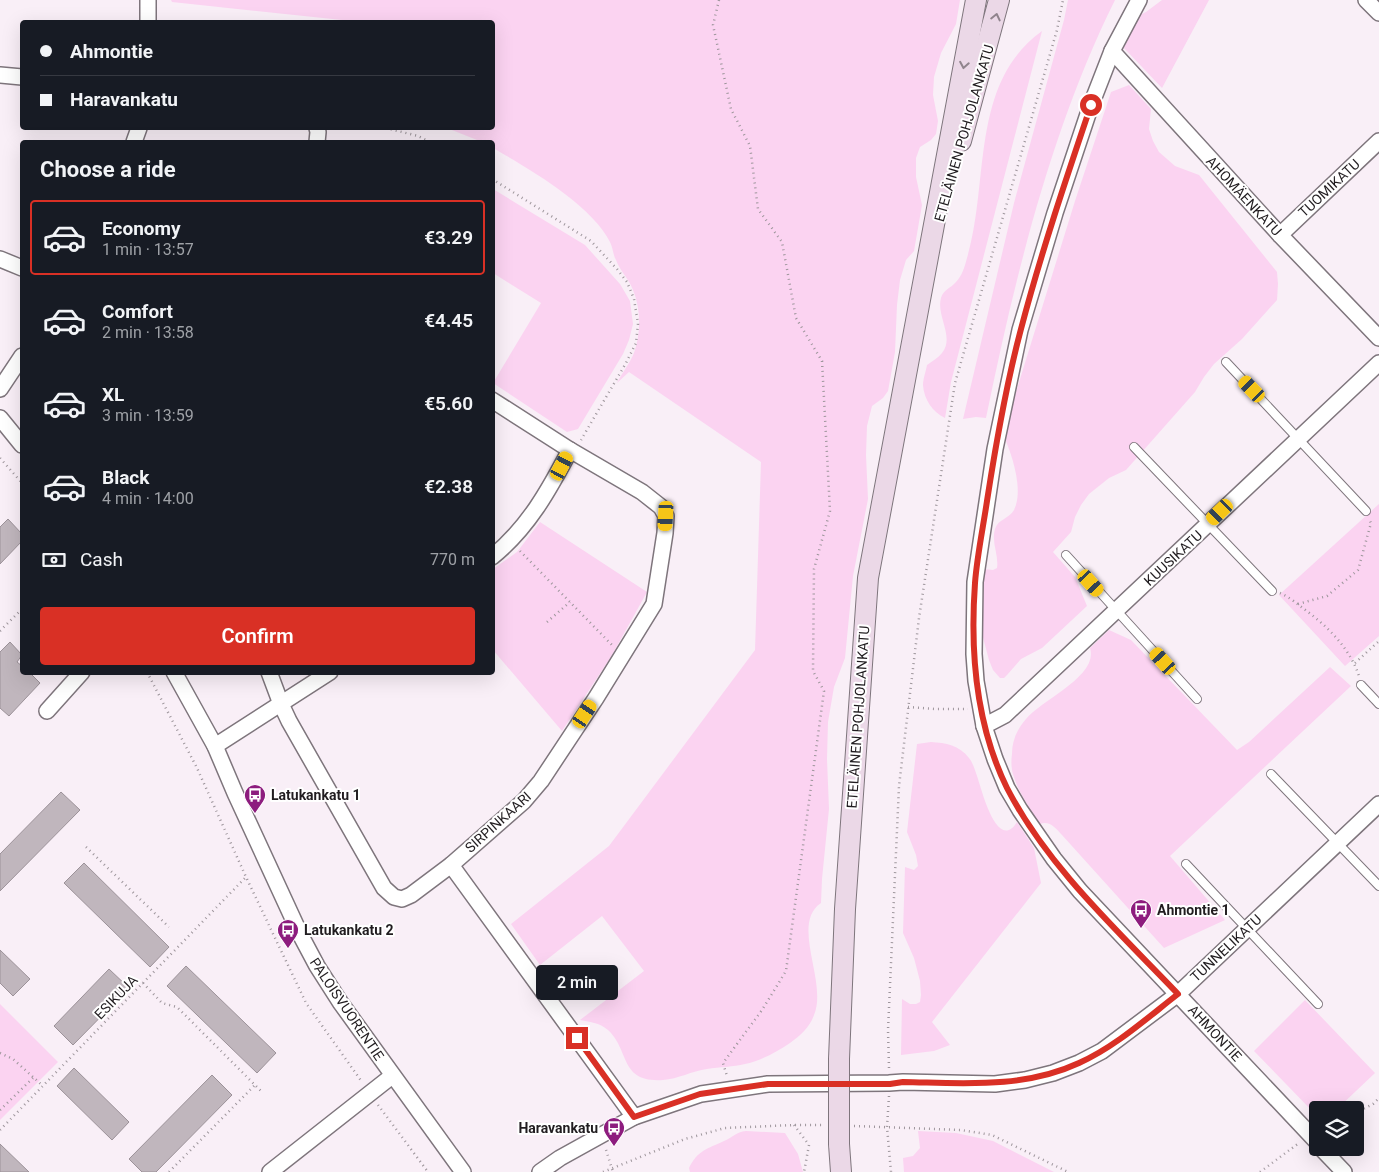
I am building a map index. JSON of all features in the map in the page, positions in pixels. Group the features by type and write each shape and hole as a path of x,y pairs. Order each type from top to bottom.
{"main road":[{"name":"ETELÄINEN POHJOLANKATU","path":"841,1172 838,1059 844,909 868,578 976,0"},
{"name":"ETELÄINEN POHJOLANKATU","path":"926,266 1000,0"}],"street":[{"path":"148,0 148,20"},
{"name":"AHMONTIE","path":"1139,0 1112,51 1091,105 1020,330 994,449 975,582 974,654 981,708 984,726 1007,788 1040,840 1080,891 1309,1134"},
{"path":"1366,0 1379,13"},
{"name":"AHOMÄENKATU","path":"1112,51 1280,235 1379,338"},
{"path":"0,75 20,77"},
{"name":"TUOMIKATU","path":"1280,235 1379,141"},
{"path":"0,258 20,267"},
{"path":"0,389 20,359"},
{"name":"KUUSIKATU","path":"984,726 1002,718 1379,363"},
{"name":"SIRPINKAARI","path":"270,675 281,704 384,888 394,897 402,898 411,895 451,865 524,801 541,781 654,604 666,516 662,506 642,492 572,451 495,402"},
{"path":"0,418 20,443"},
{"path":"495,554 530,518 572,451"},
{"path":"47,711 79,675"},
{"name":"PALOISVUORENTIE","path":"176,675 215,746 247,819 317,966 392,1076 463,1172"},
{"path":"215,746 325,675"},
{"name":"TUNNELIKATU","path":"540,1172 634,1117 700,1094 768,1084 890,1084 903,1082 995,1084 1025,1080 1053,1073 1079,1063 1102,1051 1178,994 1379,804"},
{"path":"451,865 634,1117"},
{"path":"270,1172 392,1076"},
{"path":"1329,1156 1344,1172"}],"lane":[{"path":"1226,362 1366,511"},
{"path":"1134,447 1272,591"},
{"path":"1066,555 1197,699"},
{"path":"1361,685 1379,704"},
{"path":"1271,774 1379,886"},
{"path":"1186,864 1318,1004"}],"path":[{"path":"719,0 713,25 731,109 750,146 758,209 782,242 796,318 822,361 830,511 814,569 813,671 824,691 786,971 762,1010 723,1064 732,1090"},
{"path":"891,1172 887,1127 890,1084 888,1030 899,786 919,618 955,383 1064,0"},
{"path":"394,130 426,140"},
{"path":"495,181 591,241 617,269 634,299 638,324 636,343 626,363 572,451"},
{"path":"0,458 20,481"},
{"path":"1298,604 1327,596 1358,570 1371,523 1366,511"},
{"path":"509,541 612,645 624,653"},
{"path":"1272,591 1283,594 1298,604 1330,631 1346,649 1355,663 1361,685"},
{"path":"547,622 570,602"},
{"path":"0,631 20,611"},
{"path":"1355,663 1379,642"},
{"path":"149,675 197,768 246,878 306,1003 428,1172"},
{"path":"908,707 935,710 981,708"},
{"path":"86,847 169,928"},
{"name":"ESIKUJA","path":"0,1130 246,878"},
{"path":"143,983 162,1003 177,1006 262,1092"},
{"path":"0,1053 13,1059 43,1086"},
{"path":"0,1110 33,1078"},
{"path":"169,1172 255,1085"},
{"path":"1364,1108 1379,1098"},
{"path":"603,1172 612,1170 685,1139 725,1128 794,1125 831,1126"},
{"path":"794,1125 809,1145 804,1172"},
{"path":"850,1126 961,1130 992,1135 1068,1172"},
{"path":"601,1136 612,1170"},
{"path":"1260,1172 1309,1142"}],"shaded area":[{"path":"171,0 960,0 956,24 941,53 934,77 933,95 938,121 936,134 931,140 920,147 916,158 916,177 922,205 914,251 906,260 900,280 895,352 888,391 883,398 872,406 867,426 868,499 853,576 845,658 834,687 828,722 829,809 821,903 812,912 809,925 809,939 817,987 817,1002 814,1015 807,1027 780,1050 751,1063 701,1070 680,1077 649,1080 639,1076 627,1064 615,1038 608,1030 599,1024 580,1020 644,971 602,916 540,965 511,924 609,846 755,650 761,462 629,372 617,383 634,353 638,337 639,313 636,297 614,256 610,242 601,228 574,201 558,189 495,149 495,140 477,140 452,130 495,130 495,20 342,20 172,2"},
{"path":"1068,0 1115,0 1092,49 1072,100 1037,204 1009,311 986,418 963,419 1014,203"},
{"path":"1162,0 1209,0 1162,88 1123,47 1138,16"},
{"path":"1042,31 951,382 945,418 930,405 925,396 923,385 927,365 942,353 947,340 940,305 941,298 945,291 958,280 966,261 974,229 986,136 992,106 1003,78 1019,53"},
{"path":"1129,85 1151,109 1149,129 1159,152 1175,166 1199,175 1277,272 1277,300 1242,339 1214,364 1195,392 1126,470 1109,478 1089,494 1075,517 1071,532 1053,552 1075,577 1087,606 1042,648 1021,659 1004,678 1000,678 993,670 989,660 981,630 981,598 984,569 993,570 997,568 994,539 996,526 1012,513 1017,502 1016,472 1003,434 1075,201 1111,92"},
{"path":"495,190 585,245 620,284 630,301 633,324 623,354 578,429 567,432 495,384 495,380 541,303 495,274"},
{"path":"1379,504 1379,636 1345,666 1279,595"},
{"path":"540,522 647,592 611,657 562,731 495,652 495,568 517,552"},
{"path":"1109,630 1131,640 1237,750 1249,742 1330,667 1351,686 1170,856 1225,920 1164,948 1052,825 1040,824 1021,793 1012,771 1013,744 1020,727 1033,712 1078,678 1086,668 1090,658 1090,648"},
{"path":"931,742 952,745 969,758 975,769 986,804 997,824 1003,830 1010,830 1017,822 1034,848 1041,883 932,1022 950,1045 934,1051 901,1055 902,999 910,1004 916,1004 920,1002 921,995 920,981 914,958 903,933 905,867 914,870 918,866 907,832 917,744"},
{"path":"1305,1000 1375,1073 1345,1101 1309,1101 1309,1108 1254,1051"},
{"path":"0,1004 58,1062 0,1120"},
{"path":"746,1131 785,1133 798,1154 803,1172 690,1172 689,1168 692,1162 704,1151"},
{"path":"918,1131 956,1133 993,1141 1054,1172 904,1172 903,1158 913,1156 920,1148"}],"building":[{"path":"8,519 20,532 20,543 0,564 0,527"},
{"path":"10,642 20,653 20,658 17,662 20,664 20,675 32,675 40,683 9,716 0,708 0,652"},
{"path":"61,792 80,810 0,891 0,854"},
{"path":"84,863 169,947 150,967 64,883"},
{"path":"0,950 30,979 13,996 0,983"},
{"path":"186,966 276,1053 257,1073 167,986"},
{"path":"109,969 129,988 73,1045 54,1026"},
{"path":"74,1068 129,1122 112,1140 57,1086"},
{"path":"212,1075 232,1095 156,1172 142,1172 129,1159"},
{"path":"0,1144 29,1172 0,1172"}],"place":[{"name":"Latukankatu 1","path":"255,814"},
{"name":"Ahmontie 1","path":"1141,929"},
{"name":"Latukankatu 2","path":"288,949"},
{"name":"Haravankatu","path":"614,1147"}],"route":[{"path":"577,1038 634,1117 700,1094 768,1084 890,1084 903,1082 995,1084 1025,1080 1053,1073 1079,1063 1102,1051 1178,994 1080,891 1054,859 1020,810 1007,788 995,759 984,726 976,681 974,654 975,582 994,449 1020,330 1055,213 1091,105"}]}
